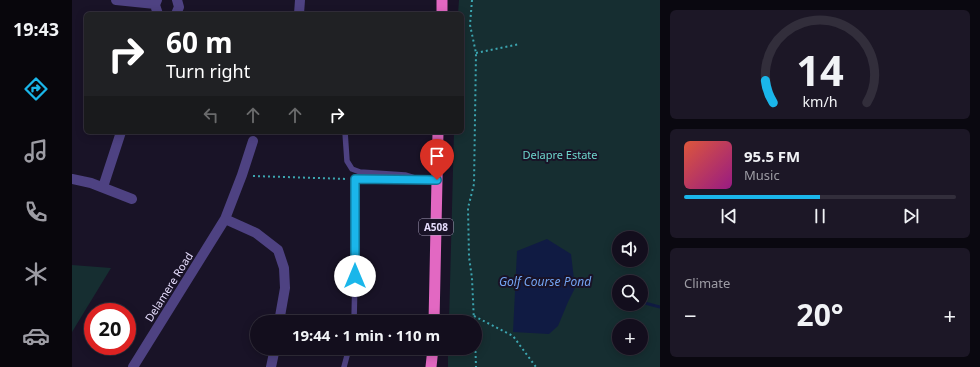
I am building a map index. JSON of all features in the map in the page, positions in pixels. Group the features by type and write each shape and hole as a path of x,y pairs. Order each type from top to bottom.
{"highway":[{"path":"442,0 442,12"},
{"name":"A508","path":"434,315 438,134"},
{"path":"431,367 432,355"}],"street":[{"path":"116,0 157,6"},
{"path":"177,0 179,7 177,12"},
{"path":"299,12 300,0"},
{"path":"103,187 118,134"},
{"name":"Delamere Road","path":"133,367 225,219 253,142"},
{"path":"72,179 91,183 132,199"},
{"path":"225,219 256,233 278,250 284,268 285,288 280,315"},
{"path":"271,367 274,355"}],"lane":[{"path":"345,134 347,161 352,169 360,172 412,176 420,181"},
{"path":"354,315 355,179 420,181 437,180"},
{"path":"344,367 347,355"}],"path":[{"path":"472,0 470,25 476,53 474,184 468,208 469,257 472,278 474,315"},
{"path":"476,53 520,44"},
{"path":"242,175 355,179"},
{"path":"482,320 513,336 536,367"},
{"path":"476,355 476,367"}],"green space":[{"name":"Delapre Estate","path":"459,0 660,0 660,367 448,367 448,355 482,355 482,315 449,315 454,134 464,134 464,12 458,12"},
{"path":"72,265 111,268 90,303 84,303 84,312 72,332"}],"water":[{"name":"Golf Course Pond","path":"547,239 571,254 575,288 558,326 549,334 513,332 517,251"}],"waterway":[{"path":"648,304 660,307"}],"route":[{"path":"355,276 355,179 420,181 437,180"}]}
